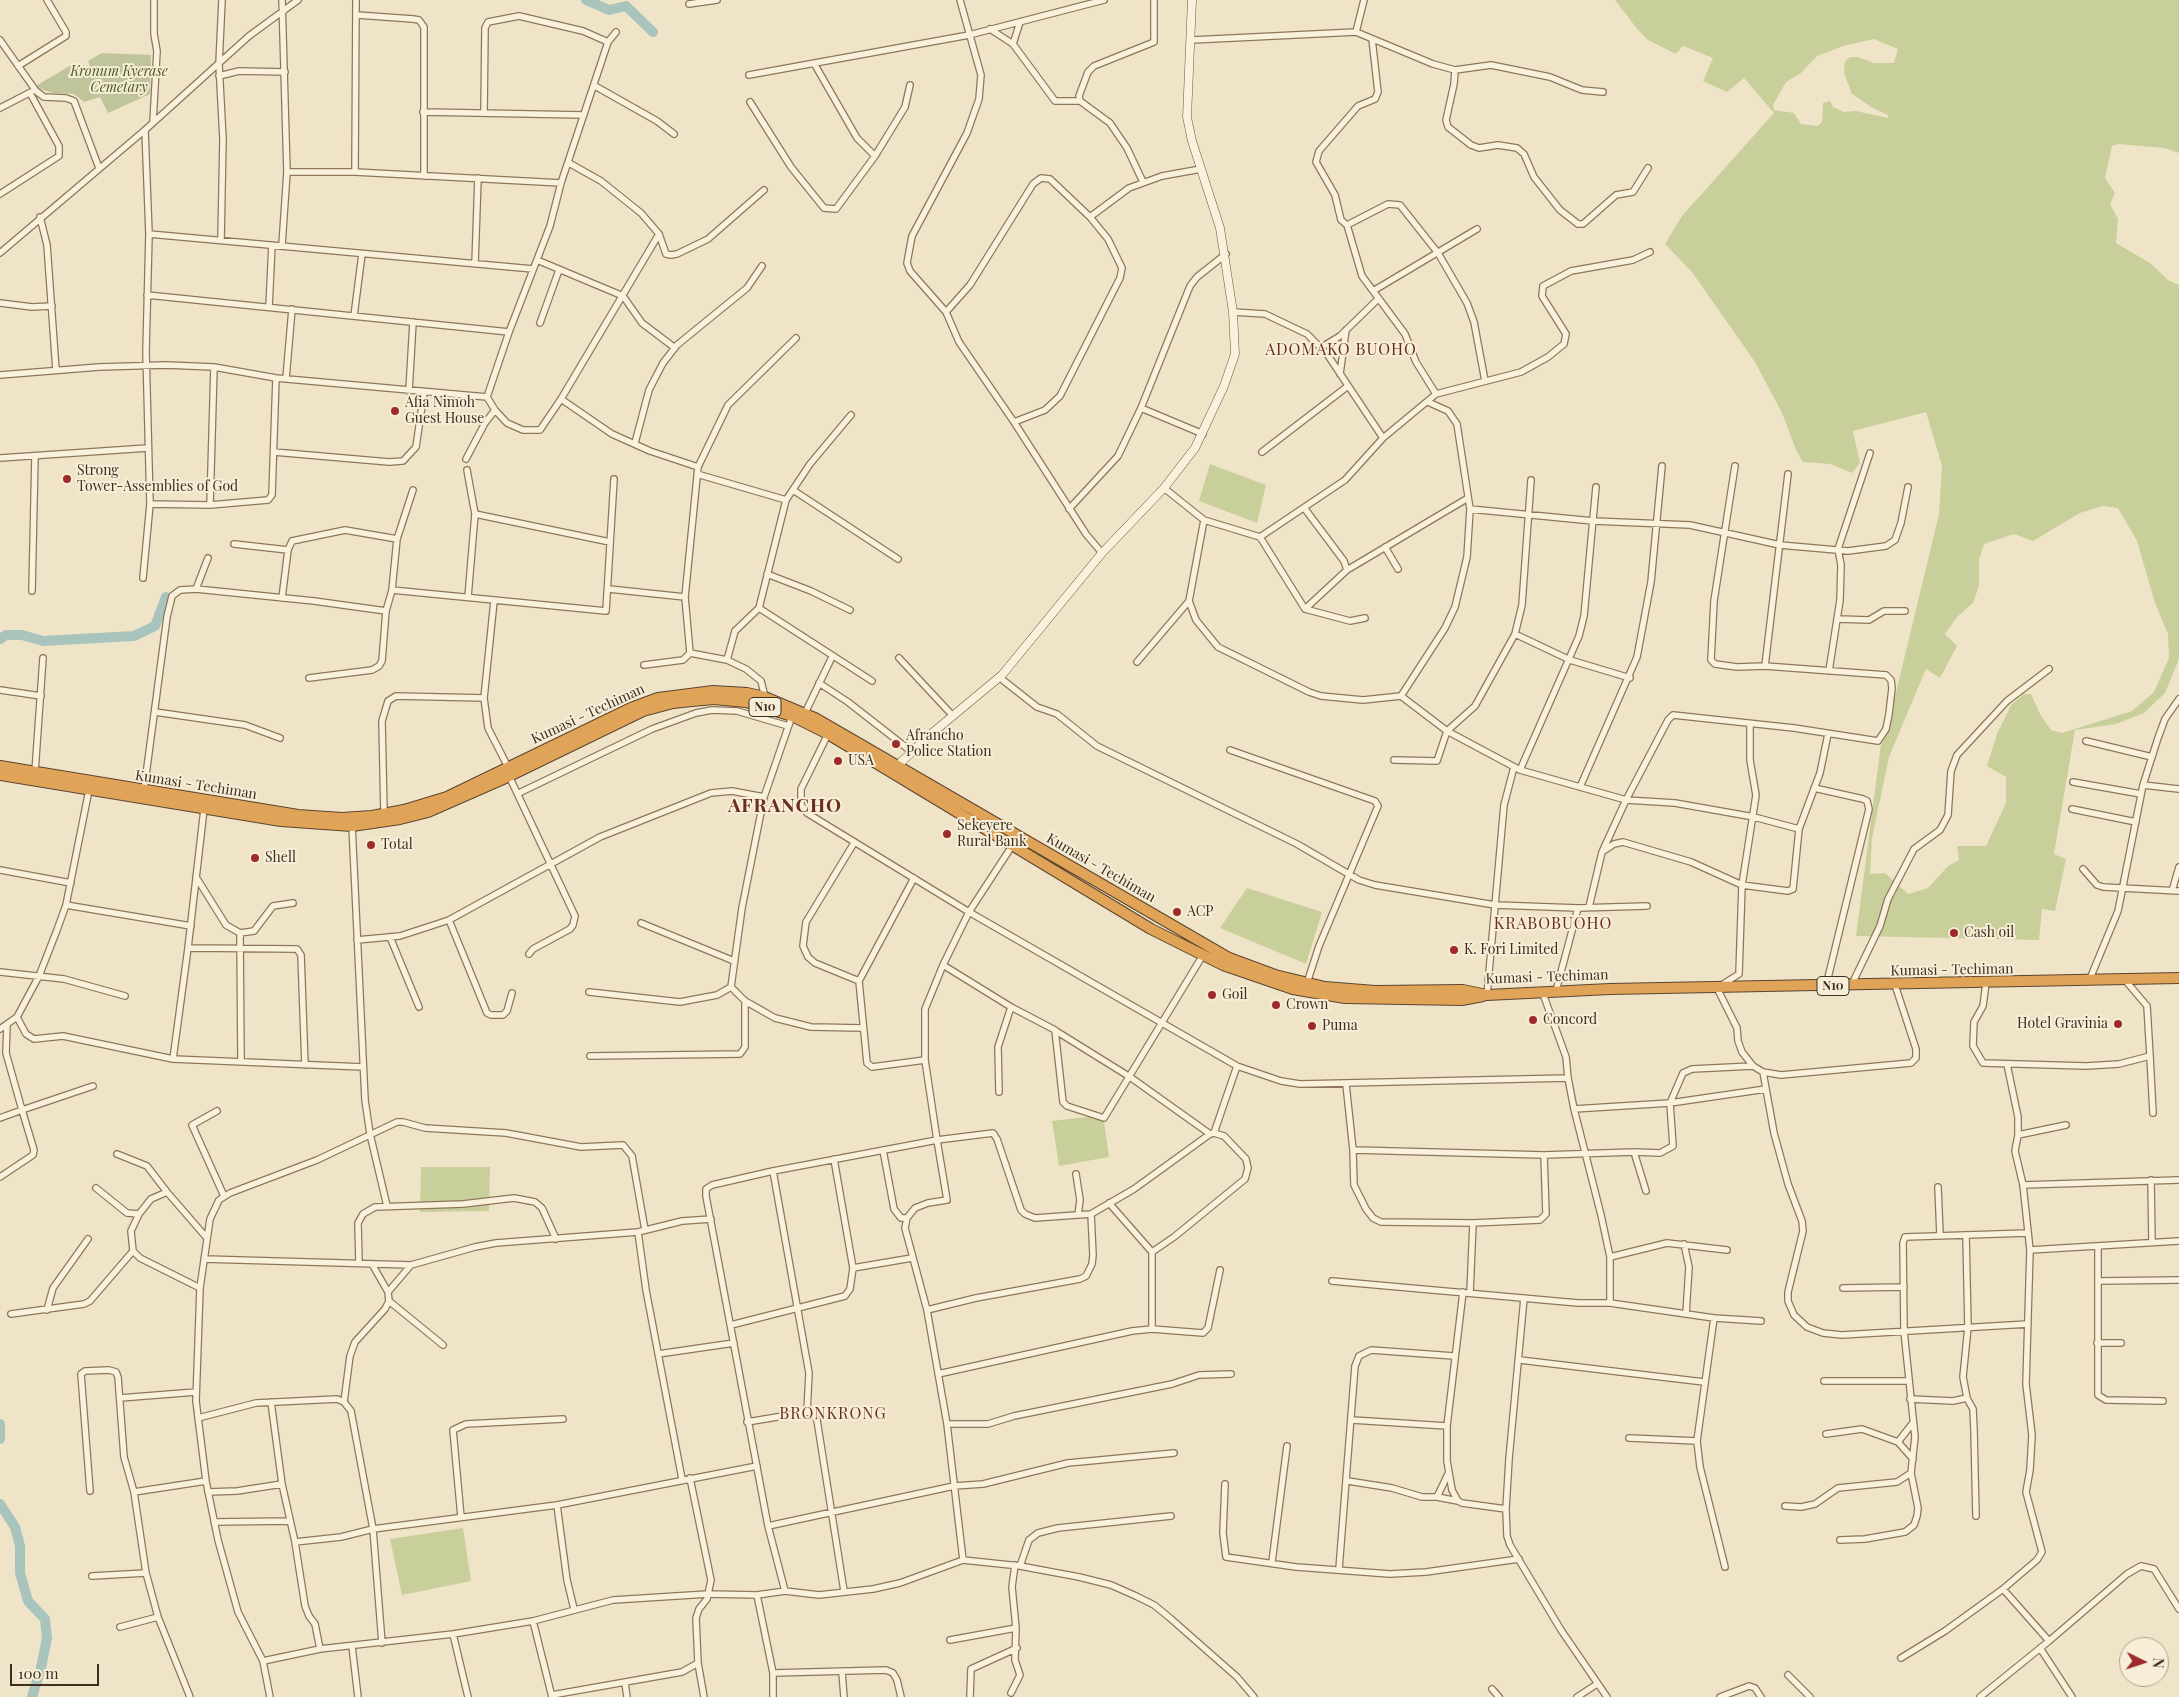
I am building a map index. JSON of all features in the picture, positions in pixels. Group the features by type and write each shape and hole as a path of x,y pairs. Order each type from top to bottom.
{"highway":[{"name":"Kumasi - Techiman","path":"0,766 298,815 352,822 447,797 509,771 631,708 658,698 714,691 765,697 805,713 898,765 1229,958 1275,975 1307,983 1347,990 1463,990 1487,995 1542,991 2179,978"},
{"name":"N10","path":"0,775 291,822 352,822 400,819 428,812 509,771 643,711 673,703 724,699 762,706 790,721 828,734 1151,929 1203,955 1265,981 1293,989 1336,996 1387,1000 1462,1000 1487,995"},
{"path":"1103,901 1110,889"}],"street":[{"path":"18,66 66,36 66,32 48,0"},
{"path":"153,122 157,51 154,34 154,0"},
{"path":"221,240 223,140 219,64 222,0"},
{"path":"282,0 287,172 282,245"},
{"path":"0,254 40,217 145,130 249,36 298,0"},
{"path":"355,172 356,0"},
{"path":"689,4 716,0"},
{"path":"960,0 980,75 979,98 967,133 912,236 908,248 910,271 946,312 959,342 1014,422 1069,508 1102,553"},
{"path":"749,75 815,65 969,35 1104,0"},
{"path":"1080,101 1081,86 1088,72 1094,66 1154,42 1154,0"},
{"path":"898,765 999,677 1030,643 1063,598 1102,553 1164,488 1203,434 1216,408 1235,354 1233,312 1226,254 1220,228 1187,117 1192,40 1192,0"},
{"path":"1356,32 1364,0"},
{"path":"357,15 419,20 424,27 424,176"},
{"path":"484,113 485,28 488,22 520,16 583,31 608,42"},
{"path":"1013,44 1020,22"},
{"path":"990,29 1013,44 1051,98 1062,102 1080,101 1110,123 1127,148 1143,182"},
{"path":"616,32 608,42 595,86 561,183 550,226 509,332 488,397 495,410 507,423 523,430 540,430 561,399 659,234"},
{"path":"1192,40 1356,32 1455,70 1492,65 1550,77 1582,90 1603,92"},
{"path":"1372,39 1378,92 1374,98 1358,106 1319,151 1316,162 1334,195 1341,220 1347,225 1356,262 1362,276 1404,334 1416,362 1436,394"},
{"path":"0,40 33,92 59,146 59,156 0,194"},
{"path":"815,65 857,138 876,156"},
{"path":"1455,70 1446,120 1448,127 1471,145 1479,148 1498,145 1517,148 1524,154 1534,177 1560,210 1578,224 1583,224 1616,195 1633,192 1648,168"},
{"path":"219,76 246,71 285,72"},
{"path":"750,102 791,167 824,208 836,209 876,156 905,107 910,85"},
{"path":"595,86 657,121 674,134"},
{"path":"0,108 33,92"},
{"path":"33,92 44,97 66,98 74,101 99,168"},
{"path":"423,112 584,115"},
{"path":"143,578 150,504 146,366 146,295 149,234 145,130"},
{"path":"569,163 600,180 641,213 659,234 666,254 677,254 708,239 764,190"},
{"path":"1090,217 1129,188 1143,182 1201,169"},
{"path":"287,172 355,172 561,183"},
{"path":"475,264 478,178"},
{"path":"946,312 970,285 1032,184 1041,178 1050,180 1090,217 1108,239 1122,268 1120,278 1060,396 1044,410 1014,422"},
{"path":"1347,225 1388,204 1395,203 1400,205 1438,253 1463,296 1474,322 1485,381"},
{"path":"40,217 46,245 56,370"},
{"path":"1372,291 1477,229"},
{"path":"149,234 533,268"},
{"path":"269,307 272,245"},
{"path":"1260,537 1345,480 1383,438 1436,394 1521,372 1548,357 1564,344 1566,334 1542,296 1543,286 1572,272 1632,260 1650,252"},
{"path":"354,316 362,254"},
{"path":"1069,508 1118,456 1141,408 1190,286 1197,277 1226,254"},
{"path":"536,260 623,296 642,323 675,348"},
{"path":"635,443 649,390 663,363 675,348 746,288 762,266"},
{"path":"540,322 559,270"},
{"path":"146,295 509,332"},
{"path":"1322,347 1346,330 1378,299"},
{"path":"0,303 32,307 52,306"},
{"path":"286,379 292,309"},
{"path":"1233,312 1265,314 1307,334 1322,347 1383,438"},
{"path":"408,391 413,322"},
{"path":"1340,374 1346,330"},
{"path":"690,653 685,597 698,467 728,405 796,338"},
{"path":"0,375 56,370 146,366 214,367 276,378 488,397"},
{"path":"210,506 214,367"},
{"path":"150,504 210,506 268,500 272,495 276,378"},
{"path":"1262,452 1348,386"},
{"path":"274,452 389,462 403,461 416,447 424,392"},
{"path":"561,399 612,434 698,467"},
{"path":"1401,696 1445,628 1455,607 1467,557 1470,509 1454,418 1448,411 1428,402"},
{"path":"1141,408 1203,434"},
{"path":"466,459 485,423 495,410"},
{"path":"727,660 735,631 759,608 786,500 810,464 851,415"},
{"path":"0,458 148,448"},
{"path":"1829,671 1838,619 1841,584 1838,548 1870,453"},
{"path":"32,592 35,456"},
{"path":"1580,787 1630,678 1643,633 1657,525 1662,466"},
{"path":"1589,907 1602,852 1626,800 1668,720 1673,715 1794,728 1878,741 1886,729 1892,688 1891,680 1886,676 1765,666 1737,667 1715,664 1711,660 1714,601 1735,466"},
{"path":"467,470 475,514 468,597"},
{"path":"697,474 786,500"},
{"path":"1765,666 1788,474"},
{"path":"392,590 604,612 608,609 614,479"},
{"path":"1394,760 1437,761 1447,731 1475,706 1515,634 1522,605 1531,480"},
{"path":"1487,995 1504,804 1517,768 1570,660 1584,616 1596,487"},
{"path":"1470,509 1529,516 1657,525 1690,525 1780,545 1808,549 1838,548 1848,551 1886,546 1894,540 1902,523 1908,487"},
{"path":"1164,488 1204,520 1260,537 1305,609 1350,621 1365,618"},
{"path":"309,678 372,670 380,666 384,654 386,611 392,590 397,539 413,490"},
{"path":"793,490 898,559"},
{"path":"1305,609 1346,574 1347,570 1468,498"},
{"path":"1305,508 1344,561 1347,570"},
{"path":"475,514 610,542"},
{"path":"1138,662 1188,601 1204,520"},
{"path":"282,598 288,550 292,541 345,530 397,539"},
{"path":"234,544 288,550"},
{"path":"1385,547 1398,569"},
{"path":"196,590 208,558"},
{"path":"768,574 811,591 850,610"},
{"path":"609,589 685,597"},
{"path":"144,790 172,596 180,590 282,598 386,611"},
{"path":"494,601 484,698 488,728 573,909 573,925 533,949 530,954"},
{"path":"1188,601 1196,620 1218,647 1309,692 1322,696 1364,700 1401,696 1447,731 1517,768 1626,800 1675,802 1754,817 1799,829"},
{"path":"759,608 832,657 872,681"},
{"path":"1838,619 1869,620 1884,611 1905,611"},
{"path":"1515,634 1570,660 1630,678"},
{"path":"690,653 727,660 757,676 761,681 765,697"},
{"path":"644,664 683,660 690,653"},
{"path":"805,713 832,657"},
{"path":"35,772 42,696 42,658"},
{"path":"899,658 953,716"},
{"path":"1851,986 1880,926 1888,899 1914,849 1940,830 1948,816 1951,770 1957,755 2006,700 2049,669"},
{"path":"999,677 1037,707 1057,714 1097,746 1297,844 1349,876 1375,885 1495,905 1578,908 1647,906"},
{"path":"819,683 848,702 912,752"},
{"path":"0,690 42,696"},
{"path":"384,814 382,721 388,701 396,696 484,698"},
{"path":"2089,981 2118,911 2143,785 2165,719 2179,699"},
{"path":"519,794 652,729 696,713 712,710 737,711 790,721 764,797 731,986 745,1001 776,1018 811,1027 863,1028"},
{"path":"155,712 245,725 280,738"},
{"path":"1750,724 1750,760 1756,795 1742,885 1739,974 1718,988 1737,1028 1738,1041 1742,1052 1753,1066 1763,1072 1781,1075 1912,1063 1916,1058 1916,1048 1895,985"},
{"path":"828,734 802,789 801,805 807,813 969,912 1237,1066 1281,1081 1346,1084 1568,1078"},
{"path":"1602,852 1614,844 1623,842 1691,862 1742,885 1788,891 1793,888 1799,829 1814,788 1828,734"},
{"path":"2086,741 2152,757"},
{"path":"1230,750 1375,801 1378,804 1379,808 1319,946 1307,983"},
{"path":"2073,782 2141,794"},
{"path":"2143,785 2179,789"},
{"path":"1814,788 1863,799 1869,809 1826,986"},
{"path":"0,1029 17,1017 39,976 66,905 89,790"},
{"path":"357,940 390,937 431,928 600,837 711,793 732,791 764,797"},
{"path":"173,1059 204,809"},
{"path":"2072,810 2136,822"},
{"path":"352,822 363,1067 370,1134 387,1206"},
{"path":"854,843 806,922 803,946 808,957 815,963 859,981"},
{"path":"963,1560 947,1424 927,1310 905,1228 907,1218 915,1208 928,1203 947,1200 925,1060 925,1009 943,965 969,912 1012,846"},
{"path":"2083,869 2097,884 2122,890 2176,891 2179,867"},
{"path":"0,870 71,883"},
{"path":"196,877 226,925 240,933 254,931 261,924 269,908 293,903"},
{"path":"914,878 859,981 866,1061 869,1065 925,1060"},
{"path":"66,905 191,926"},
{"path":"1556,991 1578,908"},
{"path":"449,920 487,1013 490,1015 503,1015 507,1011 512,993"},
{"path":"641,923 734,961"},
{"path":"240,933 241,1060"},
{"path":"390,937 418,1007"},
{"path":"188,948 298,949 300,951 305,1065"},
{"path":"1056,1030 1063,1102 1067,1106 1104,1118 1203,955"},
{"path":"943,965 1011,1007 1056,1030 1130,1077 1212,1133 1224,1136 1246,1159 1248,1168 1245,1178 1174,1237 1152,1252"},
{"path":"0,972 64,979 125,996"},
{"path":"2125,980 2147,1006 2153,1113"},
{"path":"1986,983 1983,1006 1974,1022 1973,1046 1983,1063 2120,1064 2150,1056"},
{"path":"589,992 680,1002 717,995 731,986"},
{"path":"1542,991 1566,1057 1574,1109 1587,1153 1610,1257 1610,1303"},
{"path":"590,1056 740,1054 745,1046 745,1001"},
{"path":"999,1092 998,1047 1011,1007"},
{"path":"17,1017 26,1034 34,1039 63,1036 173,1059 241,1060 363,1067"},
{"path":"0,1177 33,1155 34,1150 6,1053 7,1025"},
{"path":"1901,1658 1928,1639 1945,1631 2003,1589 2037,1560 2042,1552 2026,1492 2030,1470 2032,1435 2026,1384 2030,1250 2022,1185 2015,1151 2018,1135 2018,1117 2007,1064"},
{"path":"785,1591 768,1526 748,1422 706,1196 708,1187 883,1150 937,1140 992,1133 1025,1214 1035,1218 1091,1214 1134,1189 1212,1133 1237,1066"},
{"path":"1353,1150 1544,1155 1660,1153 1672,1146 1670,1103 1683,1073 1692,1069 1753,1066"},
{"path":"1763,1072 1774,1134 1788,1184 1802,1221 1803,1231 1788,1292 1788,1301 1794,1315 1807,1327 1823,1334 1842,1335 2028,1324"},
{"path":"1346,1084 1353,1150 1354,1185 1359,1199 1373,1218 1381,1222 1534,1222 1543,1218 1546,1214 1544,1155"},
{"path":"0,1118 93,1086"},
{"path":"1574,1109 1670,1103 1766,1090"},
{"path":"218,1111 192,1126 224,1196"},
{"path":"270,1697 263,1660 238,1612 214,1522 206,1481 198,1418 196,1392 200,1288 206,1237 212,1211 224,1196 300,1167 397,1122 403,1122 426,1128 512,1133 580,1147 623,1145 632,1156 645,1230"},
{"path":"2018,1135 2066,1125"},
{"path":"883,1150 894,1210 901,1218 907,1218"},
{"path":"1634,1152 1646,1191"},
{"path":"117,1154 152,1170 167,1192 206,1237"},
{"path":"731,1325 797,1310 845,1296 850,1289 853,1268 834,1160"},
{"path":"773,1172 809,1373 807,1386 808,1412"},
{"path":"1076,1174 1080,1200 1078,1215"},
{"path":"2151,1180 2152,1242"},
{"path":"2022,1185 2179,1180"},
{"path":"1938,1187 1940,1235"},
{"path":"96,1188 127,1213 139,1214"},
{"path":"167,1192 156,1195 139,1214 131,1231 133,1251 152,1266 200,1288"},
{"path":"359,1263 357,1228 360,1218 367,1210 387,1206 463,1204 506,1198 535,1202 542,1208 556,1239"},
{"path":"1109,1203 1152,1252 1152,1329"},
{"path":"927,1310 976,1298 1080,1279 1086,1276 1092,1264 1093,1255 1091,1214"},
{"path":"204,1259 411,1264 475,1247 638,1232 682,1221 711,1219"},
{"path":"1458,1502 1452,1490 1449,1473 1447,1426 1454,1356 1466,1293 1473,1223"},
{"path":"638,1232 658,1354 682,1480"},
{"path":"1840,1540 1865,1539 1905,1532 1914,1525 1918,1508 1912,1473 1915,1437 1912,1424 1904,1331 1903,1243 1905,1237 2028,1233"},
{"path":"1966,1234 1968,1327 1963,1367 1967,1398 1972,1409 1974,1430 1976,1516"},
{"path":"47,1310 53,1288 88,1239"},
{"path":"2030,1250 2179,1241"},
{"path":"1610,1257 1667,1244 1684,1244 1728,1250"},
{"path":"1684,1244 1688,1266 1686,1314"},
{"path":"2098,1246 2096,1388 2101,1398 2106,1400 2163,1401"},
{"path":"11,1314 84,1304 90,1300 133,1251"},
{"path":"853,1268 912,1258"},
{"path":"344,1402 350,1356 355,1342 386,1308 389,1301 388,1292 372,1264"},
{"path":"388,1292 411,1264"},
{"path":"938,1374 1132,1330 1152,1329 1198,1334 1206,1332 1220,1270"},
{"path":"2098,1281 2179,1280"},
{"path":"1332,1281 1524,1298 1610,1303 1714,1318 1761,1321"},
{"path":"1843,1288 1904,1287"},
{"path":"1524,1298 1506,1509 1507,1536 1518,1559 1607,1697"},
{"path":"389,1301 443,1345"},
{"path":"1714,1318 1696,1441 1700,1467 1724,1567"},
{"path":"658,1354 734,1343"},
{"path":"2097,1343 2121,1343"},
{"path":"1339,1569 1348,1481 1355,1366 1359,1356 1371,1350 1454,1356"},
{"path":"1520,1360 1704,1382"},
{"path":"90,1492 81,1374 97,1369 116,1372 120,1398 124,1457 134,1492 146,1573 158,1617 190,1697"},
{"path":"947,1424 988,1424 1014,1416 1172,1384 1199,1375 1231,1374"},
{"path":"1824,1381 1908,1381"},
{"path":"120,1398 196,1392"},
{"path":"1910,1399 1953,1401 1967,1398"},
{"path":"198,1418 256,1403 337,1399 344,1402 351,1411 373,1529 382,1643"},
{"path":"271,1402 282,1484 295,1542 307,1612 315,1624 320,1649"},
{"path":"748,1422 808,1412 814,1414 817,1420 833,1513 844,1591"},
{"path":"461,1517 454,1430 466,1424 563,1419"},
{"path":"1352,1420 1447,1426"},
{"path":"1898,1442 1912,1424"},
{"path":"1826,1434 1862,1429 1898,1442 1913,1459"},
{"path":"1629,1438 1696,1441"},
{"path":"1272,1562 1287,1446"},
{"path":"768,1526 954,1486 983,1484 1068,1462 1174,1453"},
{"path":"295,1542 341,1537 373,1529 557,1505 757,1466"},
{"path":"1437,1497 1449,1473"},
{"path":"1785,1506 1801,1507 1815,1504 1838,1488 1897,1482 1912,1473"},
{"path":"690,1478 710,1567 711,1580 708,1594 697,1613 698,1663 704,1697"},
{"path":"134,1492 206,1481"},
{"path":"1348,1481 1392,1488 1422,1497 1437,1497 1506,1509"},
{"path":"208,1492 237,1491 282,1484"},
{"path":"1225,1484 1224,1554 1230,1558 1272,1562 1296,1567 1390,1574 1409,1574 1518,1559"},
{"path":"557,1505 567,1580 574,1610"},
{"path":"1011,1693 1020,1675 1015,1660 1017,1648 1012,1587 1018,1566 1029,1540 1038,1533 1058,1528 1171,1516"},
{"path":"214,1522 289,1521"},
{"path":"263,1660 320,1649 454,1634 533,1621 613,1600 708,1594 757,1595 785,1591 818,1595 873,1589 900,1583 963,1560 1018,1566 1111,1585 1154,1605 1237,1677 1251,1696"},
{"path":"1980,1697 2127,1574 2141,1566 2154,1569 2179,1609"},
{"path":"92,1576 146,1573"},
{"path":"2003,1589 2049,1641"},
{"path":"757,1595 774,1673 774,1697"},
{"path":"120,1626 158,1617"},
{"path":"533,1621 552,1696 682,1672 698,1663"},
{"path":"950,1640 1016,1628"},
{"path":"454,1634 468,1697"},
{"path":"352,1646 358,1697"},
{"path":"970,1697 972,1669 1017,1648"},
{"path":"2040,1648 2072,1697"},
{"path":"774,1673 886,1670 893,1673 897,1680 901,1697"},
{"path":"842,1672 844,1697"},
{"path":"1788,1675 1810,1697"},
{"path":"625,1683 626,1697"},
{"path":"1577,1697 1597,1684"},
{"path":"1720,1697 1749,1686 1755,1688 1761,1697"},
{"path":"1492,1689 1499,1697"}],"green space":[{"path":"1615,0 2179,0 2179,153 2164,148 2118,144 2112,146 2105,178 2115,193 2110,204 2118,219 2116,243 2150,263 2168,280 2179,285 2179,659 2165,693 2144,713 2116,724 2075,730 2054,854 2066,859 2055,911 2042,909 2039,940 1856,936 1881,744 1885,738 1939,514 1942,466 1926,412 1853,431 1860,463 1852,473 1830,464 1803,462 1796,450 1782,413 1755,362 1692,272 1665,244 1682,216 1774,113 1744,78 1727,92 1703,81 1713,58 1683,46 1676,54 1648,40","holes":["1874,39 1898,49 1894,63 1874,63 1858,57 1850,57 1845,61 1844,73 1852,94 1871,107 1888,115 1888,118 1856,111 1844,112 1833,107 1830,101 1823,103 1822,122 1818,126 1801,124 1794,113 1774,110 1773,105 1786,82 1801,73 1817,56 1843,46","2103,506 2118,508 2137,541 2155,603 2168,634 2169,658 2154,692 2132,711 2062,733 2051,730 2040,714 2031,694 2024,694 2011,705 1997,734 1987,766 2006,777 2006,803 1986,846 1957,846 1959,860 1948,866 1928,888 1908,894 1885,873 1870,874 1872,838 1889,757 1926,669 1940,678 1957,646 1945,634 1957,617 1973,603 1979,586 1979,560 1984,544 2014,534 2033,541 2080,513"]},
{"name":"Kronum Kyerase Cemetary","path":"102,53 151,55 150,94 108,113 100,97 84,102 74,94 53,93 34,87 73,64 80,71 90,65 88,61"},
{"path":"1210,464 1266,485 1257,523 1199,501"},
{"path":"1247,888 1322,912 1306,964 1220,928"},
{"path":"1103,1115 1109,1157 1059,1166 1052,1121"},
{"path":"421,1167 490,1167 489,1211 420,1212"},
{"path":"463,1528 471,1581 402,1595 390,1539"}],"waterway":[{"path":"586,0 609,10 626,6 653,32"},
{"path":"0,639 6,635 22,635 43,641 134,636 155,626 166,597"},
{"path":"0,1424 0,1439"},
{"path":"0,1504 15,1527 20,1546 20,1573 28,1601 45,1619 47,1638 41,1668 32,1697"}],"place":[{"name":"Afia Nimoh Guest House","path":"395,411"},
{"name":"Strong Tower-Assemblies of God","path":"67,479"},
{"name":"Afrancho Police Station","path":"896,744"},
{"name":"USA","path":"838,761"},
{"name":"Sekeyere Rural Bank","path":"947,834"},
{"name":"Total","path":"371,845"},
{"name":"Shell","path":"255,858"},
{"name":"ACP","path":"1177,912"},
{"name":"Cash oil","path":"1954,933"},
{"name":"K. Fori Limited","path":"1454,950"},
{"name":"Goil","path":"1212,995"},
{"name":"Crown","path":"1276,1005"},
{"name":"Concord","path":"1533,1020"},
{"name":"Hotel Gravinia","path":"2118,1024"},
{"name":"Puma","path":"1312,1026"}],"district":[{"name":"ADOMAKO BUOHO","path":"1341,350"},
{"name":"AFRANCHO","path":"785,806"},
{"name":"KRABOBUOHO","path":"1553,924"},
{"name":"BRONKRONG","path":"833,1414"}]}
